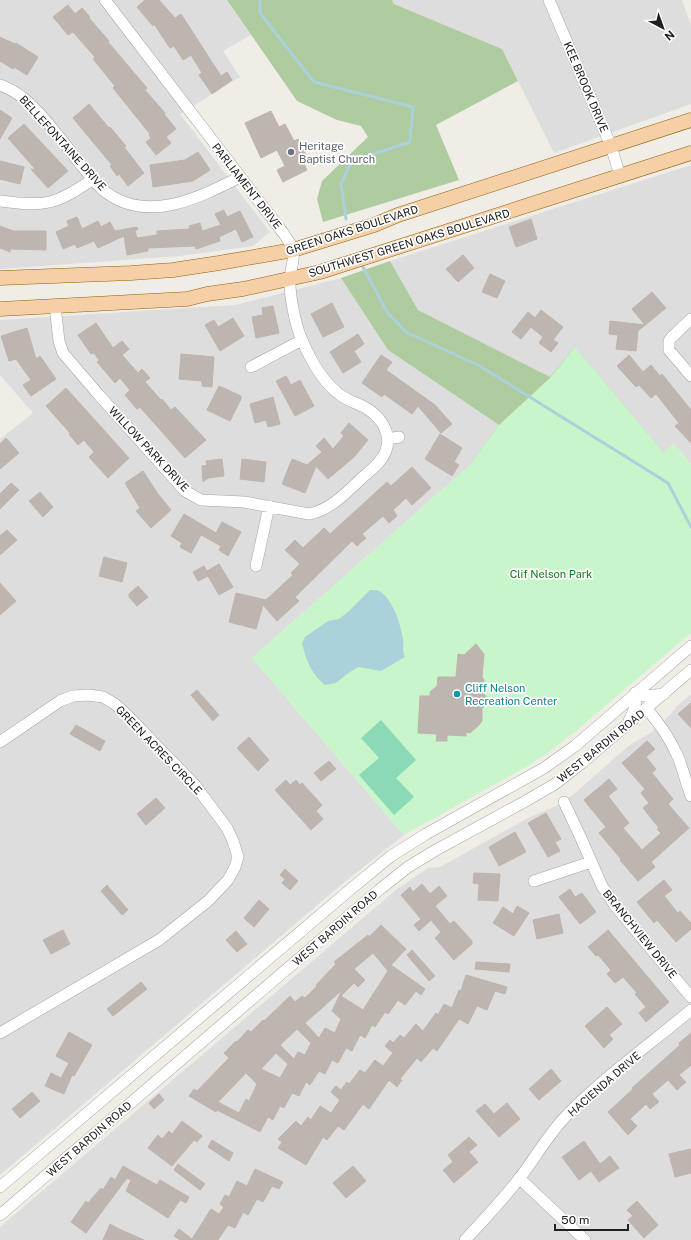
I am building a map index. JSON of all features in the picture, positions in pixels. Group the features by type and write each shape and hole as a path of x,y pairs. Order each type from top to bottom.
{"main road":[{"name":"GREEN OAKS BOULEVARD","path":"0,278 173,270 293,250 374,225 551,164 691,120"},
{"name":"SOUTHWEST GREEN OAKS BOULEVARD","path":"0,309 187,299 207,294 243,289 320,272 483,221 691,153"}],"street":[{"name":"PARLIAMENT DRIVE","path":"105,0 284,234 293,250"},
{"name":"KEE BROOK DRIVE","path":"549,0 611,146 620,176"},
{"name":"BELLEFONTAINE DRIVE","path":"0,85 20,95 34,107 93,180 103,190 117,199 132,205 149,207 166,206 196,198 240,177"},
{"path":"0,200 27,204 41,204 57,201 93,180"},
{"path":"251,367 302,340 296,325 290,278 293,250"},
{"name":"WILLOW PARK DRIVE","path":"55,306 59,341 63,353 185,491 201,500 244,502 309,514 318,512 342,496 380,461 394,438 378,418 367,409 340,395 324,379 302,340"},
{"path":"691,319 669,341 669,350 691,376"},
{"path":"256,566 269,506"},
{"name":"WEST BARDIN ROAD","path":"0,1187 391,856 426,834 544,768 575,746 634,693 691,646"},
{"name":"WEST BARDIN ROAD","path":"0,1215 379,890 408,867 555,784 582,763 691,670"},
{"path":"634,693 645,696 664,694"},
{"path":"627,725 635,710 636,700 634,693"},
{"name":"GREEN ACRES CIRCLE","path":"0,742 60,701 73,696 88,694 103,697 115,704 128,716 195,786 227,828 234,841 238,857 235,867 228,880 208,901 159,940 0,1033"},
{"path":"647,708 660,724 671,742 691,796"},
{"name":"BRANCHVIEW DRIVE","path":"564,802 602,886 616,907 691,997"},
{"path":"426,834 436,850"},
{"path":"534,881 590,862"},
{"name":"HACIENDA DRIVE","path":"465,1240 491,1213 519,1178 538,1150 570,1112 596,1087 691,1010"},
{"path":"519,1178 585,1240"}],"shaded area":[{"path":"0,0 227,0 251,35 223,51 240,77 180,114 270,232 253,246 180,256 0,269"},
{"path":"392,0 682,0 691,25 691,104 554,153 502,49 394,4"},
{"path":"691,165 691,464 674,444 664,453 575,347 550,378 418,310 390,261"},
{"path":"341,278 388,350 499,425 470,465 252,658 404,835 342,884 0,1175 0,439 33,413 0,375 0,320 235,305"},
{"path":"691,694 691,1240 0,1240 0,1227 397,889 428,868 440,867 530,817 554,807 573,795 631,744 649,734"}],"green space":[{"path":"227,0 392,0 394,4 502,49 518,81 436,125 459,180 323,222 317,199 322,181 368,137 361,126 337,120 297,101"},
{"path":"390,261 418,310 550,377 575,347 664,453 470,465 499,425 388,350 341,278"},
{"name":"Clif Nelson Park","path":"575,347 664,453 674,444 691,464 691,633 576,731 549,752 526,767 404,835 252,658 470,465 499,425 550,378"},
{"path":"381,720 416,760 396,778 414,797 394,815 359,775 379,758 361,738"}],"water":[{"path":"370,590 378,591 384,594 392,605 400,626 405,657 381,671 358,667 336,683 325,685 316,676 310,666 302,643 305,637 328,621 339,619"}],"building":[{"path":"145,0 159,0 175,18 181,14 221,76 227,72 232,80 212,94 199,75 202,73 191,55 183,60 174,46 170,48 154,24 153,26 137,7"},
{"path":"68,5 75,14 82,8 90,17 89,18 109,41 108,42 147,88 145,90 165,113 164,114 176,129 166,137 171,143 156,155 146,142 151,138 149,135 150,134 113,88 115,86 93,59 95,57 73,32 68,35 53,17"},
{"path":"0,37 15,44 16,43 38,57 27,75 0,61"},
{"path":"89,104 126,146 124,147 144,173 128,186 119,174 117,176 110,166 112,165 73,118"},
{"path":"0,110 12,118 0,139"},
{"name":"Heritage Baptist Church","path":"271,111 279,127 285,124 294,141 298,139 306,155 301,158 307,170 283,182 277,170 285,166 277,150 261,158 245,123"},
{"path":"24,124 68,171 48,188 31,169 36,170 8,138"},
{"path":"198,152 210,170 193,181 153,187 150,165 185,160"},
{"path":"0,161 24,167 20,184 0,179"},
{"path":"224,210 227,217 240,211 253,237 242,242 236,229 219,237 220,241 196,249 195,246 148,248 148,251 127,255 124,236 98,248 94,241 77,248 75,244 63,249 56,232 69,226 67,221 77,217 82,229 98,221 101,227 110,222 115,231 137,227 138,229 135,231 137,238 157,235 157,231 190,229 189,226 200,223 202,231 221,225 215,214"},
{"path":"531,219 537,239 516,247 509,227"},
{"path":"0,226 14,231 46,231 46,250 10,249 10,252 0,248"},
{"path":"463,255 474,268 458,282 446,269"},
{"path":"490,274 505,281 497,298 482,292"},
{"path":"652,292 666,308 638,331 636,351 616,349 618,335 609,334 610,321 645,325 632,309"},
{"path":"332,303 344,327 323,337 311,314"},
{"path":"273,306 279,333 256,338 252,317 263,315 262,308"},
{"path":"541,310 563,327 553,340 558,343 551,352 539,343 543,337 531,327 521,339 512,332 528,312 535,318"},
{"path":"233,318 244,336 220,351 205,325 214,320 218,327"},
{"path":"96,323 113,348 122,341 129,349 122,355 138,373 142,369 150,378 145,382 161,400 162,399 171,410 175,407 206,440 185,458 140,407 137,409 125,395 130,390 120,378 115,383 97,362 99,360 94,353 91,354 78,335"},
{"path":"27,328 36,359 40,356 56,379 31,396 23,385 31,380 16,359 9,361 1,336"},
{"path":"358,334 364,344 354,351 361,362 343,373 330,352"},
{"path":"181,354 214,357 212,387 202,386 202,381 179,379"},
{"path":"381,355 392,362 386,370 435,405 452,424 441,433 418,406 412,414 384,394 382,397 362,383"},
{"path":"629,355 643,372 651,365 660,376 662,374 691,410 691,443 675,426 679,423 656,394 651,398 639,385 636,387 617,366"},
{"path":"286,376 291,385 300,380 314,406 295,416 276,381"},
{"path":"219,386 241,396 241,399 230,421 207,410"},
{"path":"66,388 129,458 108,478 89,457 94,452 84,440 78,445 69,434 70,433 46,406"},
{"path":"273,397 280,424 268,427 266,420 255,423 250,404"},
{"path":"349,423 368,440 354,457 328,479 316,466 305,493 282,484 292,459 307,465 322,452 316,446 324,438 333,449 344,436 341,433"},
{"path":"440,434 462,448 454,462 459,465 452,476 425,459"},
{"path":"6,438 19,453 0,469 0,444"},
{"path":"222,459 224,476 208,478 203,482 202,466 207,465 206,461"},
{"path":"242,459 266,462 264,482 240,479"},
{"path":"412,467 431,488 412,505 406,498 393,510 397,516 389,523 383,516 362,534 366,538 357,546 352,541 295,597 299,601 277,621 263,605 256,629 229,622 236,593 266,600 293,575 291,573 300,564 285,550 295,540 303,548 324,528 330,534 387,482 391,486"},
{"path":"143,471 158,494 171,510 151,528 136,511 140,508 125,483"},
{"path":"11,483 19,490 0,509 0,494"},
{"path":"40,492 53,507 43,517 29,501"},
{"path":"184,514 216,533 222,522 241,532 228,556 219,550 221,546 201,535 191,553 180,547 182,543 171,536"},
{"path":"7,530 17,540 0,555 0,536"},
{"path":"104,557 127,563 122,582 99,576"},
{"path":"219,564 233,587 219,595 208,576 198,581 193,572 204,566 207,571"},
{"path":"0,583 16,601 0,615"},
{"path":"138,586 148,597 137,606 129,597 129,594"},
{"name":"Cliff Nelson Recreation Center","path":"476,644 484,654 482,677 484,680 483,693 490,701 482,708 482,721 470,733 466,732 466,736 447,735 447,741 436,741 437,734 418,733 420,696 430,696 430,692 437,686 438,677 456,677 458,654 464,655"},
{"path":"197,690 219,715 213,721 191,695"},
{"path":"691,703 691,728 678,714"},
{"path":"76,725 105,741 100,751 70,734"},
{"path":"249,737 269,760 258,771 237,748"},
{"path":"647,741 655,749 646,757 656,769 652,773 673,799 668,804 689,828 651,862 655,867 638,881 599,833 606,827 584,800 609,779 617,789 608,796 629,823 623,828 642,850 661,833 657,829 659,828 643,808 649,803 641,793 645,789 622,763"},
{"path":"329,761 336,769 321,781 314,773"},
{"path":"286,780 290,785 296,780 300,785 302,783 322,805 316,811 323,819 311,830 275,790"},
{"path":"156,798 165,808 146,825 137,814"},
{"path":"546,813 561,839 555,842 560,851 548,857 528,823"},
{"path":"515,832 526,852 499,866 489,847"},
{"path":"285,869 298,881 290,890 282,883 285,879 280,875"},
{"path":"474,873 500,874 498,901 478,900 479,884 473,883"},
{"path":"664,880 672,890 664,896 678,913 680,911 691,923 691,929 676,942 657,920 654,923 637,902"},
{"path":"422,884 430,894 439,886 447,896 435,906 450,924 454,921 472,941 472,944 454,960 435,938 441,932 431,920 419,931 414,925 421,919 401,895 410,887 413,892"},
{"path":"107,885 128,910 122,915 101,891"},
{"path":"570,889 575,897 582,893 596,912 580,924 559,897"},
{"path":"259,900 269,909 254,927 244,918"},
{"path":"517,906 529,913 514,936 493,923 503,907 513,914"},
{"path":"559,914 563,933 537,939 533,920"},
{"path":"381,925 406,949 391,965 425,989 421,995 416,991 405,1005 398,1000 388,1014 385,1012 375,1027 372,1025 365,1038 360,1035 352,1051 346,1048 338,1063 332,1060 325,1074 319,1071 310,1085 306,1082 299,1096 292,1093 284,1108 280,1106 273,1120 268,1117 260,1132 217,1110 216,1112 189,1096 194,1089 197,1091 229,1058 224,1053 248,1030 251,1032 290,996 295,1002 302,996 305,998 336,964 334,962 368,935 369,937","holes":["373,953 388,971 363,1010 341,996 354,983 358,987 365,980 354,969","342,990 332,1011 341,1019 335,1033 325,1028 319,1038 305,1023","297,1029 311,1043 305,1055 298,1052 294,1059 280,1045","276,1053 288,1064 280,1078 261,1069","246,1073 257,1084 249,1101 246,1099 239,1113 218,1102"]},
{"path":"63,930 70,944 51,954 43,940"},
{"path":"608,930 669,1002 646,1022 639,1013 646,1007 635,994 637,993 623,977 615,983 607,974 611,970 598,955 596,956 588,947"},
{"path":"236,931 247,944 237,952 226,940"},
{"path":"412,950 435,976 429,981 407,955"},
{"path":"476,962 510,964 509,972 475,969"},
{"path":"466,975 507,987 505,994 495,991 487,1010 477,1006 468,1024 459,1019 437,1051 433,1048 421,1062 417,1058 400,1079 402,1080 397,1087 389,1080 369,1109 363,1104 344,1130 338,1126 327,1140 323,1137 306,1165 278,1148 282,1142 278,1139 296,1121 301,1126 308,1117 311,1120 320,1106 331,1113 340,1100 331,1092 336,1086 341,1090 347,1082 349,1084 360,1070 365,1073 375,1060 383,1066 393,1053 385,1046 390,1040 393,1043 400,1035 404,1038 416,1024 423,1031 436,1013 438,1015 444,1004 452,1008 459,990 461,991"},
{"path":"141,982 147,989 113,1016 107,1009"},
{"path":"607,1007 622,1024 609,1035 613,1039 604,1048 585,1026"},
{"path":"69,1032 92,1045 74,1076 72,1075 64,1094 45,1086 51,1073 61,1078 69,1063 56,1056"},
{"path":"691,1033 691,1065 679,1075 686,1082 677,1090 668,1080 652,1094 659,1102 650,1109 646,1104 630,1119 637,1126 628,1135 608,1112"},
{"path":"551,1069 561,1081 539,1100 529,1089"},
{"path":"32,1092 40,1101 20,1118 12,1109"},
{"path":"159,1094 164,1100 154,1109 149,1103"},
{"path":"507,1103 520,1119 499,1137 476,1111 485,1104 494,1114"},
{"path":"182,1121 202,1136 197,1142 194,1140 172,1166 148,1148 158,1135 162,1139 169,1131 172,1134"},
{"path":"469,1137 477,1145 469,1152 478,1162 454,1183 443,1170 453,1162 448,1155"},
{"path":"212,1140 233,1153 229,1161 208,1147"},
{"path":"584,1141 600,1164 610,1156 619,1168 599,1182 591,1171 579,1180 562,1157"},
{"path":"691,1149 691,1173 675,1177 669,1154"},
{"path":"178,1164 205,1184 200,1190 174,1170"},
{"path":"123,1166 157,1185 160,1180 189,1197 186,1203 180,1200 168,1218 126,1191 131,1180 127,1178 86,1233 71,1222 86,1201 88,1203 101,1188 103,1190 111,1177 115,1180"},
{"path":"353,1166 366,1181 346,1198 333,1183"},
{"path":"255,1169 283,1182 279,1189 272,1186 263,1202 257,1199 248,1215 243,1212 235,1228 228,1225 218,1240 180,1240 174,1236 179,1229 192,1239 211,1209 219,1214 224,1207 220,1204 225,1195 229,1197 237,1181 247,1186"},
{"path":"637,1201 658,1225 644,1238 628,1220 633,1216 627,1210"},
{"path":"110,1224 117,1228 144,1240 103,1240"}],"waterway":[{"path":"260,0 260,13 314,82 413,107 410,142 352,161 341,184 346,219"},
{"path":"363,267 387,312 406,332 480,366 668,483 691,527"}],"place":[{"name":"Heritage Baptist Church","path":"291,152"},
{"name":"Cliff Nelson Recreation Center","path":"457,694"}]}
